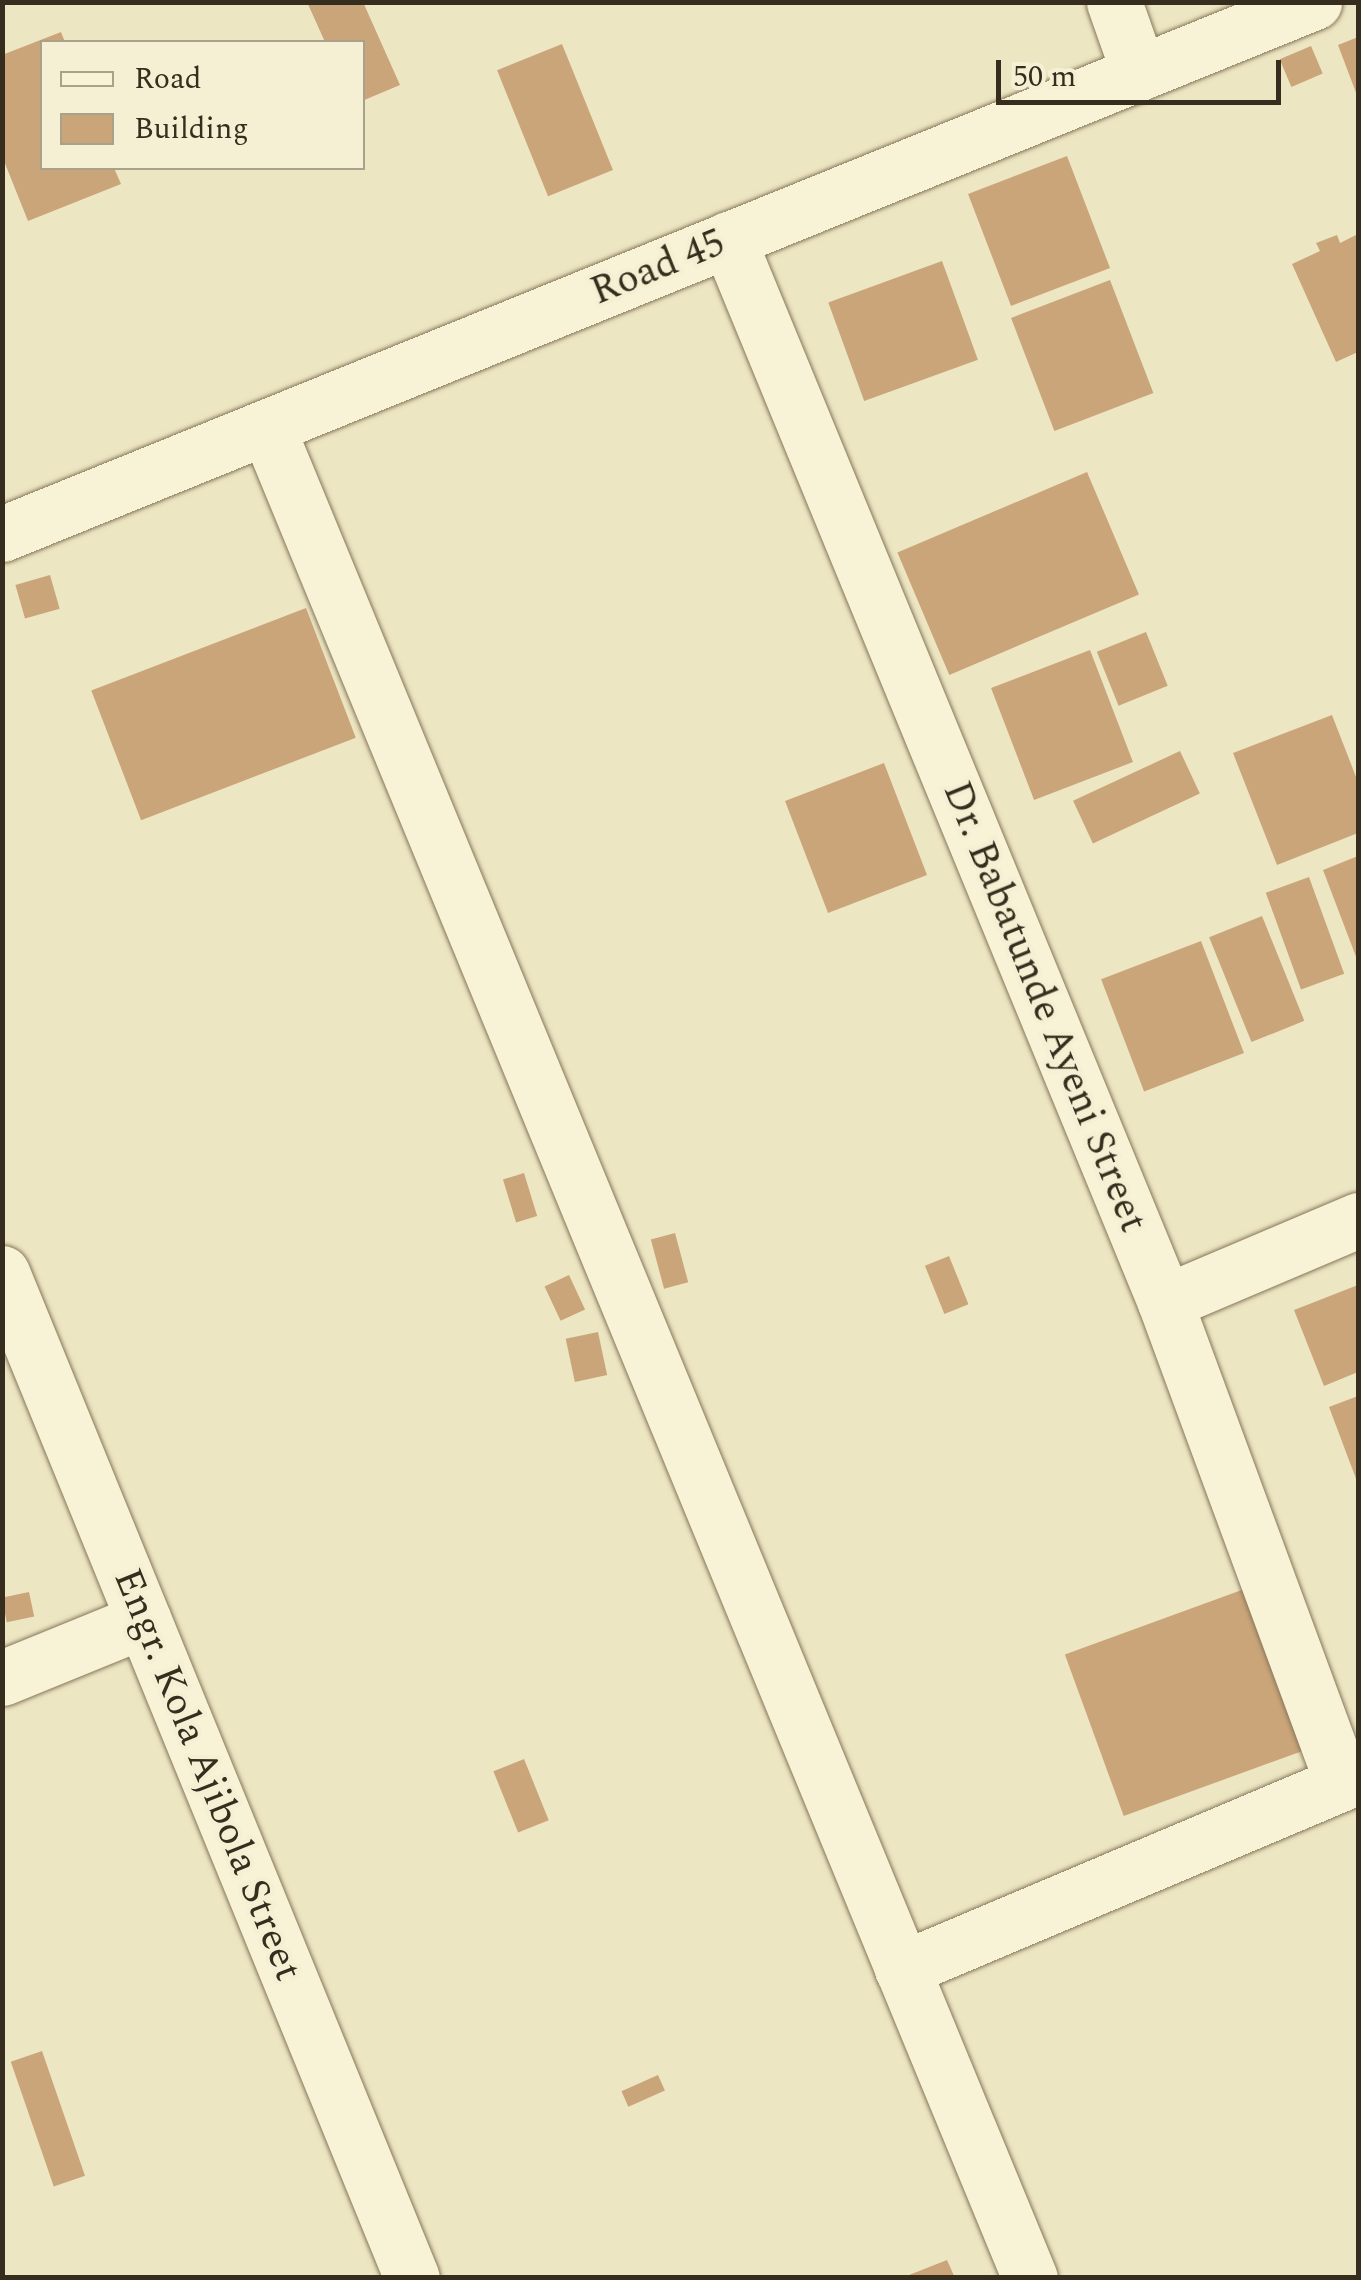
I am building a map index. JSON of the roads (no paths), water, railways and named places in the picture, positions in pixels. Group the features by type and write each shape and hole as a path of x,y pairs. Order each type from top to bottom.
{"street":[{"path":"1114,2 1139,73"},
{"name":"Road 45","path":"2,534 1314,2"},
{"name":"Dr. Babatunde Ayeni Street","path":"728,239 1165,1302 1350,1779"},
{"path":"267,427 1030,2278"},
{"path":"1165,1302 1358,1220"},
{"name":"Engr. Kola Ajibola Street","path":"2,1273 412,2278"},
{"path":"2,1678 144,1620"},
{"path":"902,1969 1350,1779"}]}
